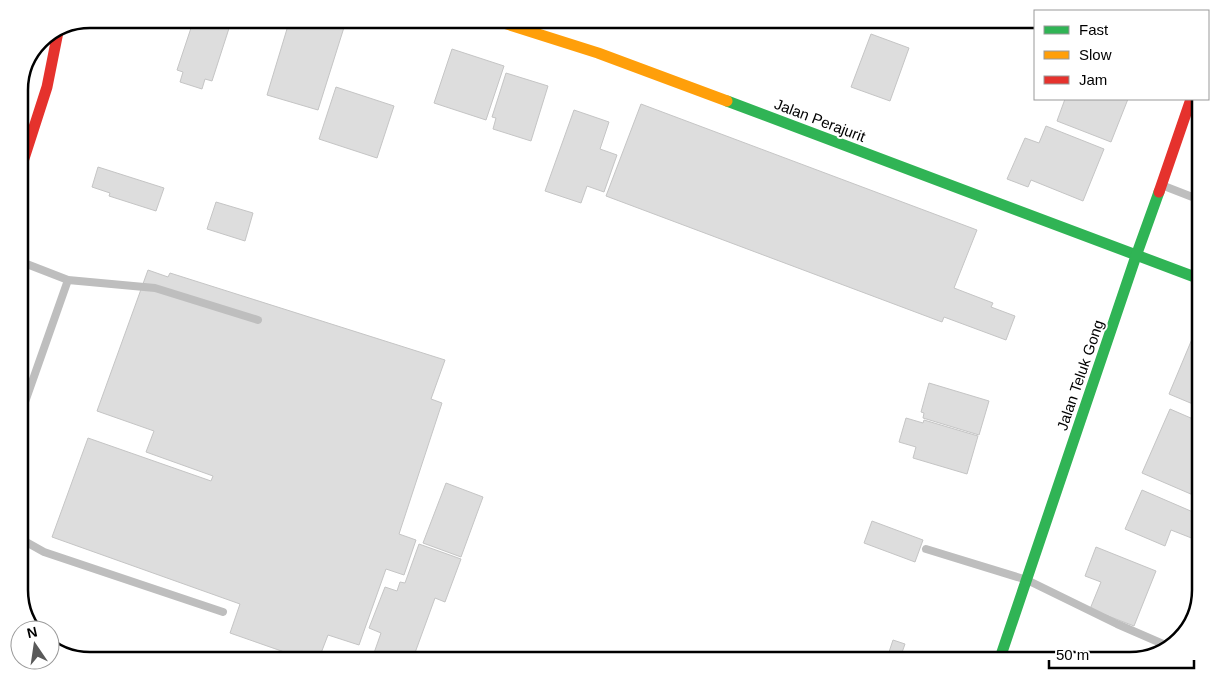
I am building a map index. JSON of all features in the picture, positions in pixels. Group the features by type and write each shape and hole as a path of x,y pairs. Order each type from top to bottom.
{"street":[{"name":"Jalan Perajurit","path":"519,28 598,53 1191,276"},
{"path":"28,147 49,84 57,37"},
{"name":"Jalan Teluk Gong","path":"1002,652 1191,100"}],"lane":[{"path":"1162,185 1191,197"},
{"path":"28,264 68,280 155,288 258,320"},
{"path":"28,393 68,280"},
{"path":"28,543 44,552 222,612"},
{"path":"926,549 1027,580 1161,643"}],"building":[{"path":"191,28 229,28 212,81 205,79 202,89 180,82 183,72 177,70"},
{"path":"287,28 344,28 318,110 267,95"},
{"path":"871,34 909,48 890,101 851,87"},
{"path":"452,49 504,66 486,120 434,103"},
{"path":"506,73 548,86 531,141 493,129 496,118 492,117"},
{"path":"336,87 394,106 377,158 319,139"},
{"path":"1065,100 1128,100 1111,142 1057,121"},
{"path":"641,104 977,230 954,288 993,303 991,307 1015,316 1006,340 944,317 942,322 606,196"},
{"path":"574,110 609,122 600,149 617,155 604,192 587,186 581,203 545,191"},
{"path":"1046,126 1104,149 1083,201 1031,180 1028,187 1007,179 1025,138 1039,143"},
{"path":"98,167 164,188 156,211 109,196 110,193 92,187"},
{"path":"216,202 253,213 245,241 207,229"},
{"path":"148,270 168,277 170,273 445,360 431,399 442,403 399,534 416,540 404,575 386,569 359,645 328,635 321,652 284,652 230,633 240,604 52,537 88,438 211,481 213,476 146,452 154,431 97,411"},
{"path":"1192,340 1192,403 1169,394"},
{"path":"929,383 989,401 979,435 923,418 924,413 921,412"},
{"path":"1170,409 1192,418 1192,494 1142,473"},
{"path":"906,418 923,423 924,420 978,436 967,474 913,458 916,447 899,442"},
{"path":"446,483 483,497 461,557 423,543"},
{"path":"1142,490 1192,511 1192,538 1171,530 1165,546 1125,529"},
{"path":"872,521 923,540 915,562 864,543"},
{"path":"419,544 461,559 445,602 435,598 415,652 374,652 381,633 369,628 385,587 397,591 400,582 405,583"},
{"path":"1096,547 1156,571 1134,626 1090,609 1101,582 1085,576"},
{"path":"893,640 905,644 902,652 889,652"}],"traffic: fast":[{"path":"727,101 1191,276"},
{"path":"1002,652 1159,192"}],"traffic: slow":[{"path":"519,28 598,53 727,101"}],"traffic: jam":[{"path":"28,146 47,87 57,37"},
{"path":"1159,192 1191,100"}]}
